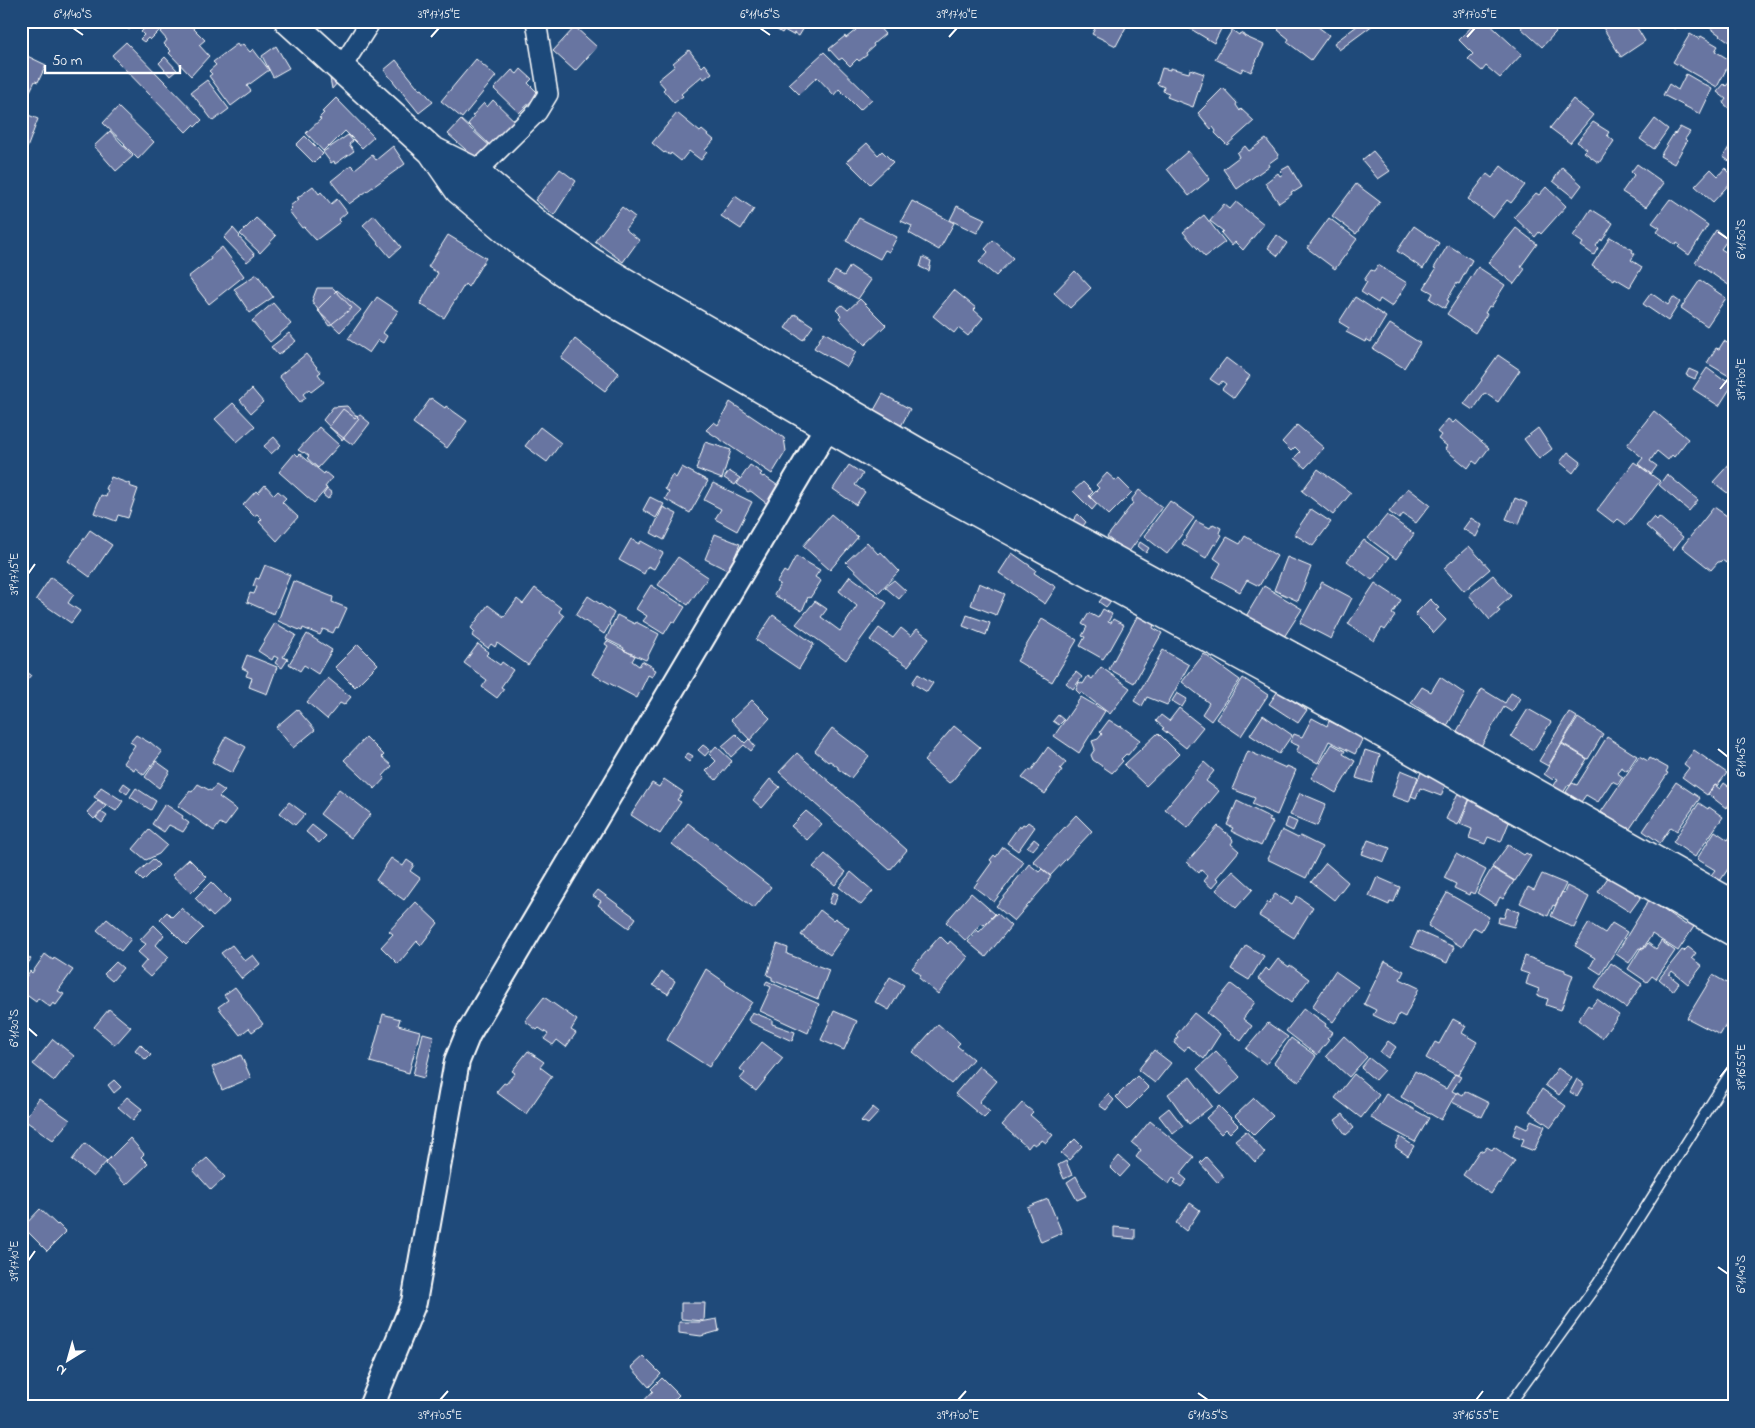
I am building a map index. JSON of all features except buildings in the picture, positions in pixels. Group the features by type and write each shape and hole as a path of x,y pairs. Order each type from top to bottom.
{"main road":[{"path":"289,21 467,181 833,417 924,483 1341,710 1734,932"},
{"path":"833,417 935,462 1353,690 1734,905"}],"street":[{"path":"341,68 371,21"},
{"path":"467,181 537,112 548,94 536,21"},
{"path":"370,1407 414,1302 457,1060 468,1034 833,417"}],"lane":[{"path":"1508,1407 1598,1283 1734,1067"}]}
